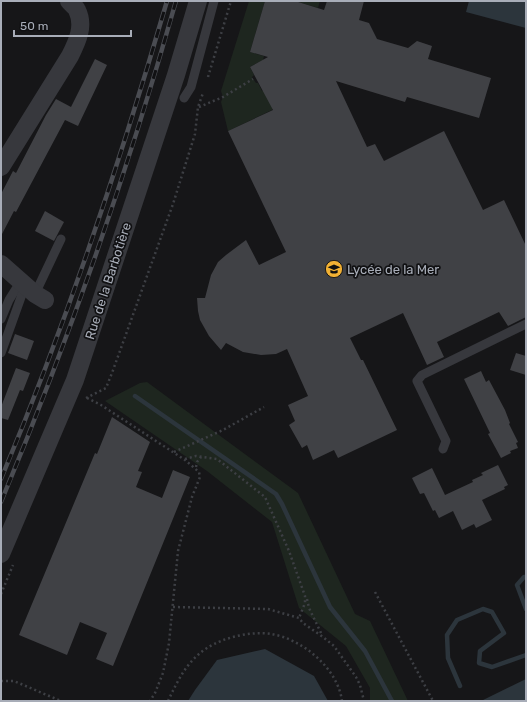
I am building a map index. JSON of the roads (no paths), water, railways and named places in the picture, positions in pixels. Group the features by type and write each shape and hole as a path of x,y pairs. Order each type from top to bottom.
{"street":[{"path":"1,167 70,56 78,40 81,25 77,10 69,1"},
{"name":"Rue de la Barbotière","path":"1,554 75,380 176,75 198,1"},
{"path":"1,264 31,290"}],"lane":[{"path":"184,98 191,87 214,1"},
{"path":"1,353 31,290 61,238"},
{"path":"1,319 9,300 31,290"},
{"path":"442,450 446,441 417,381 422,375 526,324"}],"waterway":[{"path":"135,396 276,494 330,607 365,651 392,701"},
{"path":"526,577 524,577 517,585 526,609"},
{"path":"460,686 448,658 447,635 457,620 483,609 492,612 504,633 480,651 479,663 492,667 526,655"}],"railway":[{"path":"1,479 48,362 91,243 167,1"},
{"path":"1,502 74,317 138,128 176,1"}],"place":[{"name":"Lycée de la Mer","path":"334,269"}]}
